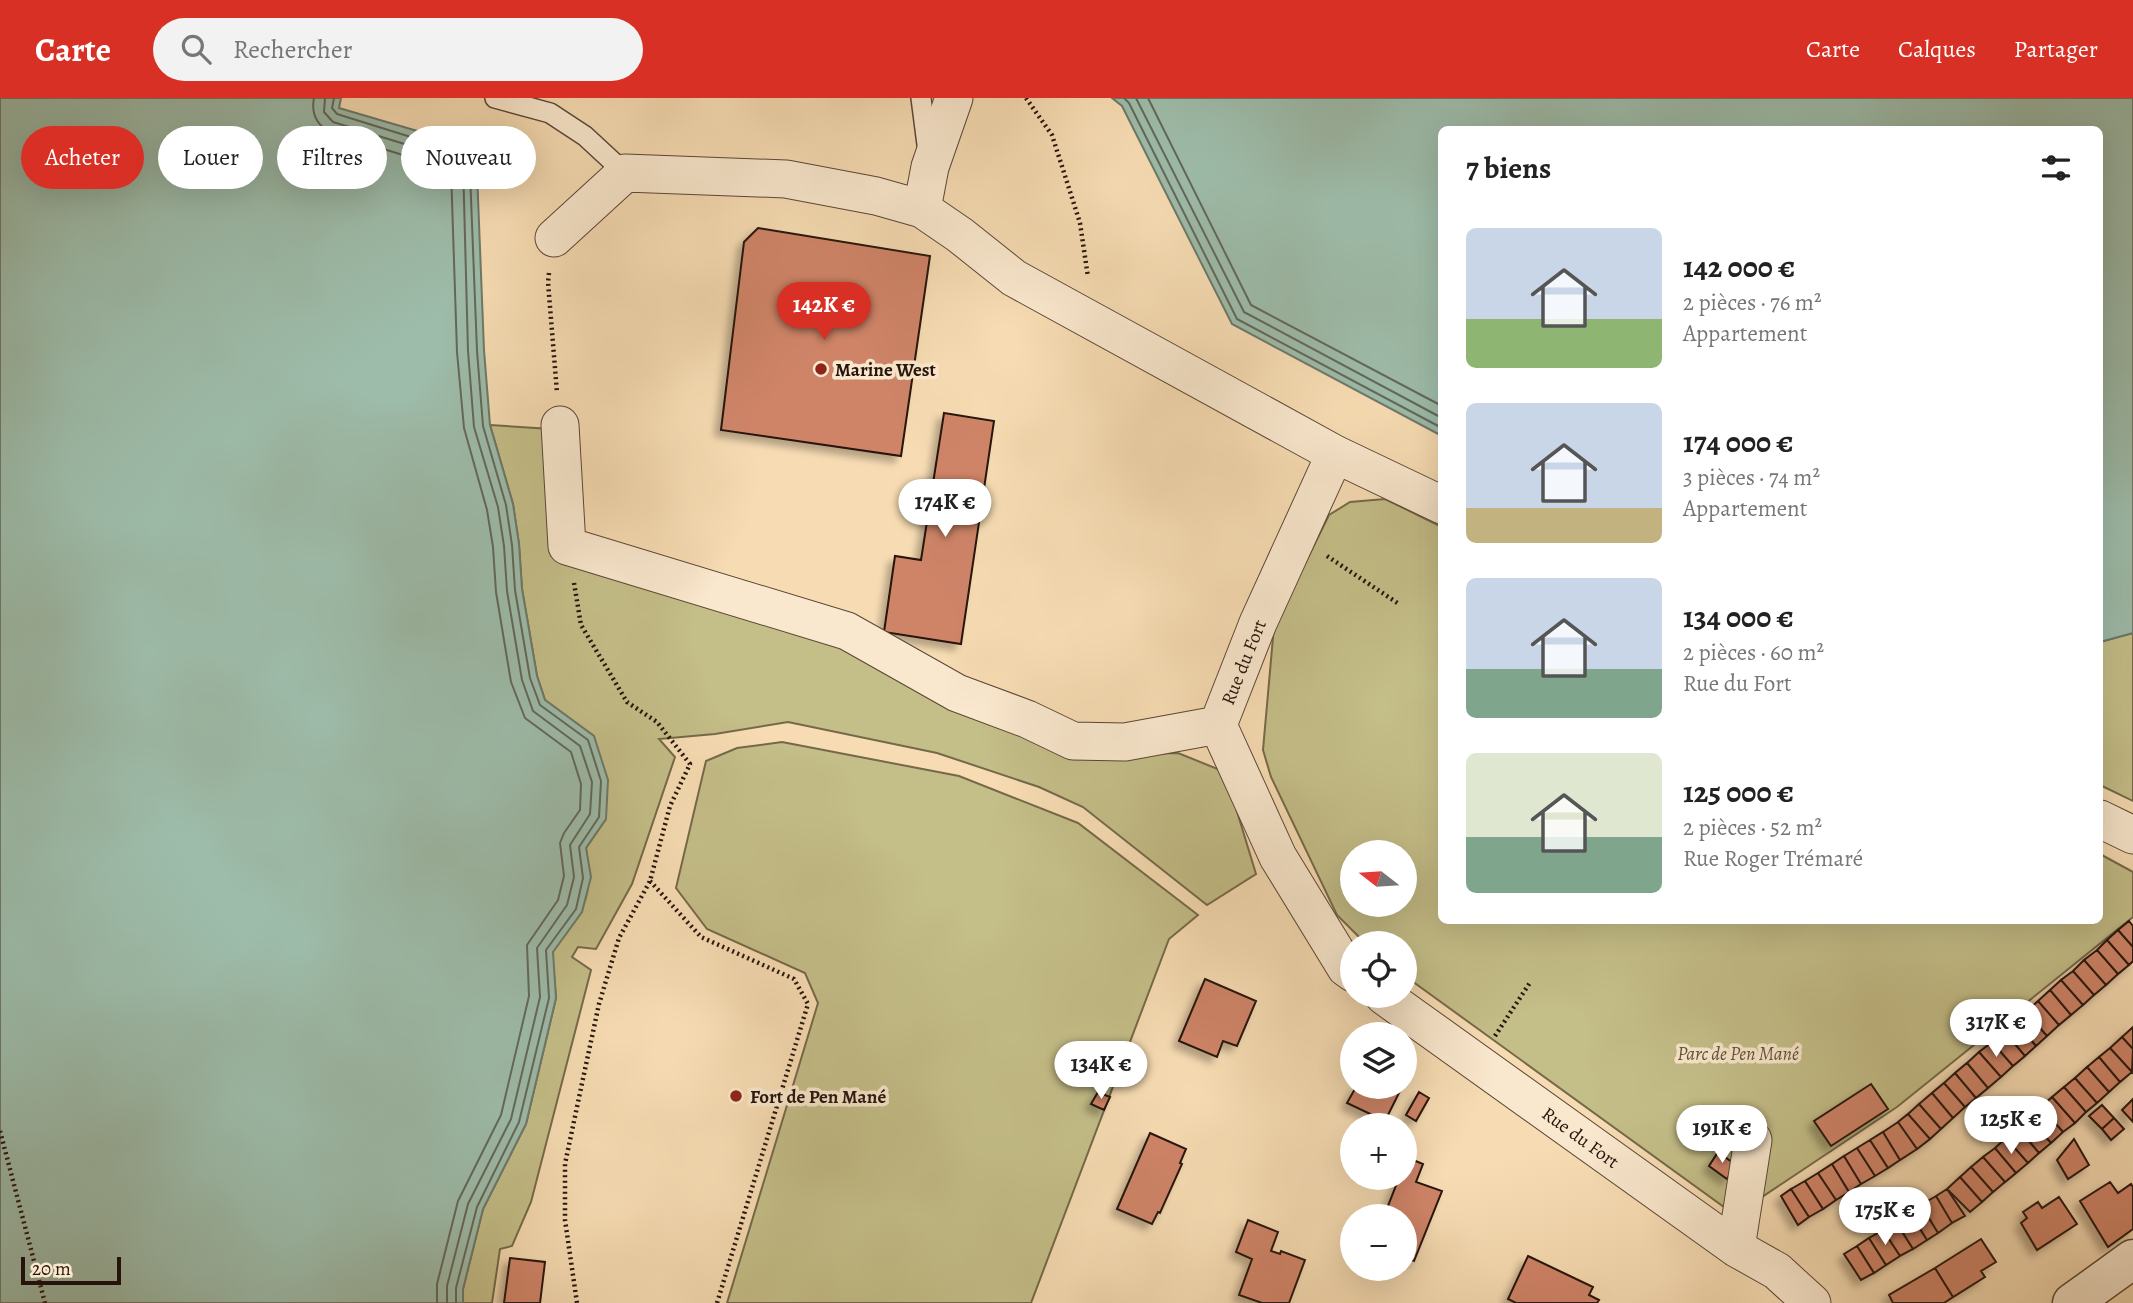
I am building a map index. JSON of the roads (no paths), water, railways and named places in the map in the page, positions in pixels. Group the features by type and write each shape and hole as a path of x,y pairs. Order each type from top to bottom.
{"street":[{"path":"922,209 930,167 954,98"},
{"path":"554,238 625,173 786,179 876,196 922,209 1014,278 1335,454 1438,503"},
{"path":"560,425 567,545 846,631 957,693 1027,719 1073,741 1125,742 1218,725"},
{"name":"Rue du Fort","path":"1335,454 1258,623 1218,725 1279,857 1340,958"},
{"path":"2103,820 2133,835"},
{"name":"Rue du Fort","path":"1401,1008 1736,1248 1777,1272 1812,1303"},
{"path":"1736,1248 1753,1140"},
{"path":"2072,1303 2133,1259"}],"lane":[{"path":"495,98 550,113 585,136 625,173"},
{"path":"921,98 930,167"}],"water":[{"path":"0,98 341,98 339,108 401,126 401,189 478,189 490,425 513,504 522,589 537,676 545,700 594,736 608,780 606,819 586,848 591,877 582,912 553,952 556,998 526,1124 483,1209 463,1289 463,1303 0,1303"},
{"path":"1112,98 2133,98 2133,633 2103,641 2103,126 1438,126 1438,434 1232,324 1122,106"}],"place":[{"name":"Marine West","path":"821,369"},
{"name":"Fort de Pen Mané","path":"736,1096"}],"park label":[{"name":"Parc de Pen Mané","path":"1738,1053"}]}
